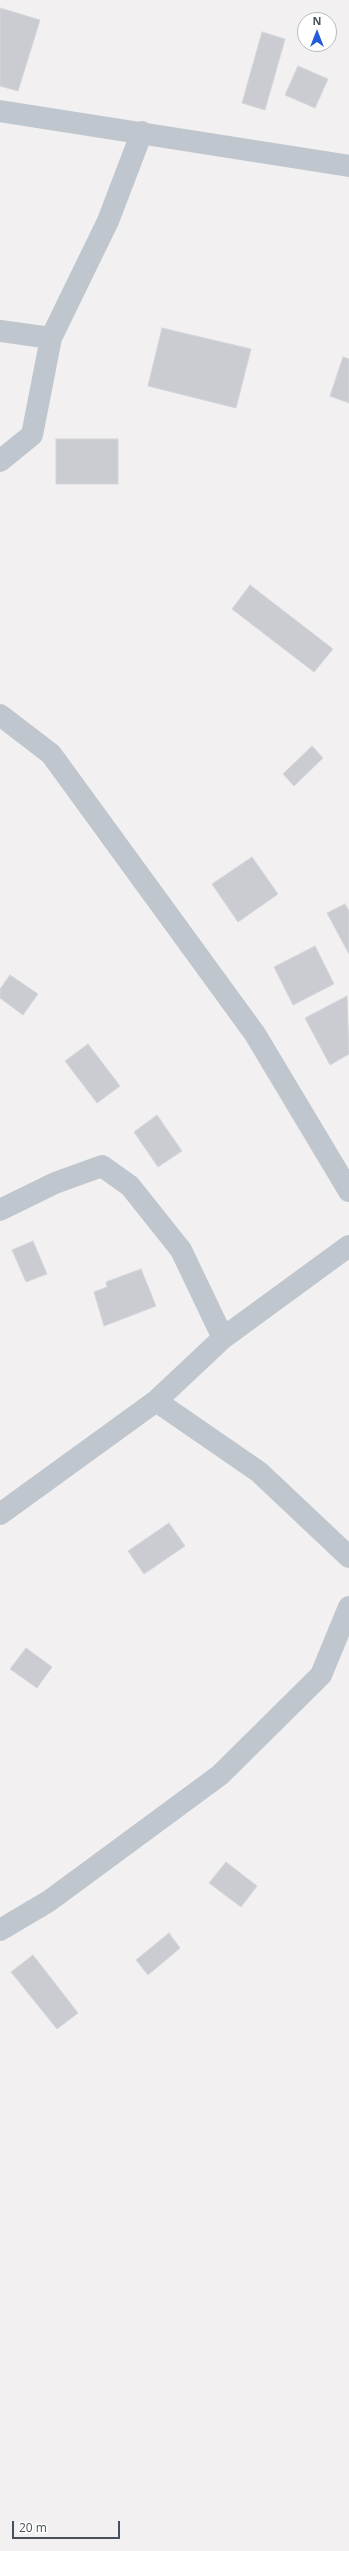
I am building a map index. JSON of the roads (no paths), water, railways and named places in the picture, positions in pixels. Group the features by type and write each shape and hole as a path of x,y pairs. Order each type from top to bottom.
{"street":[{"path":"0,111 142,132 349,166"},
{"path":"0,461 32,435 51,338 108,221 142,132"},
{"path":"0,331 51,338"},
{"path":"0,715 51,754 255,1034 349,1191"},
{"path":"0,1210 55,1183 102,1166 130,1186 181,1250 223,1338"},
{"path":"0,1514 156,1401 223,1338 349,1246"},
{"path":"156,1401 260,1472 349,1558"},
{"path":"0,1930 49,1901 220,1775 321,1675 349,1607"}]}
